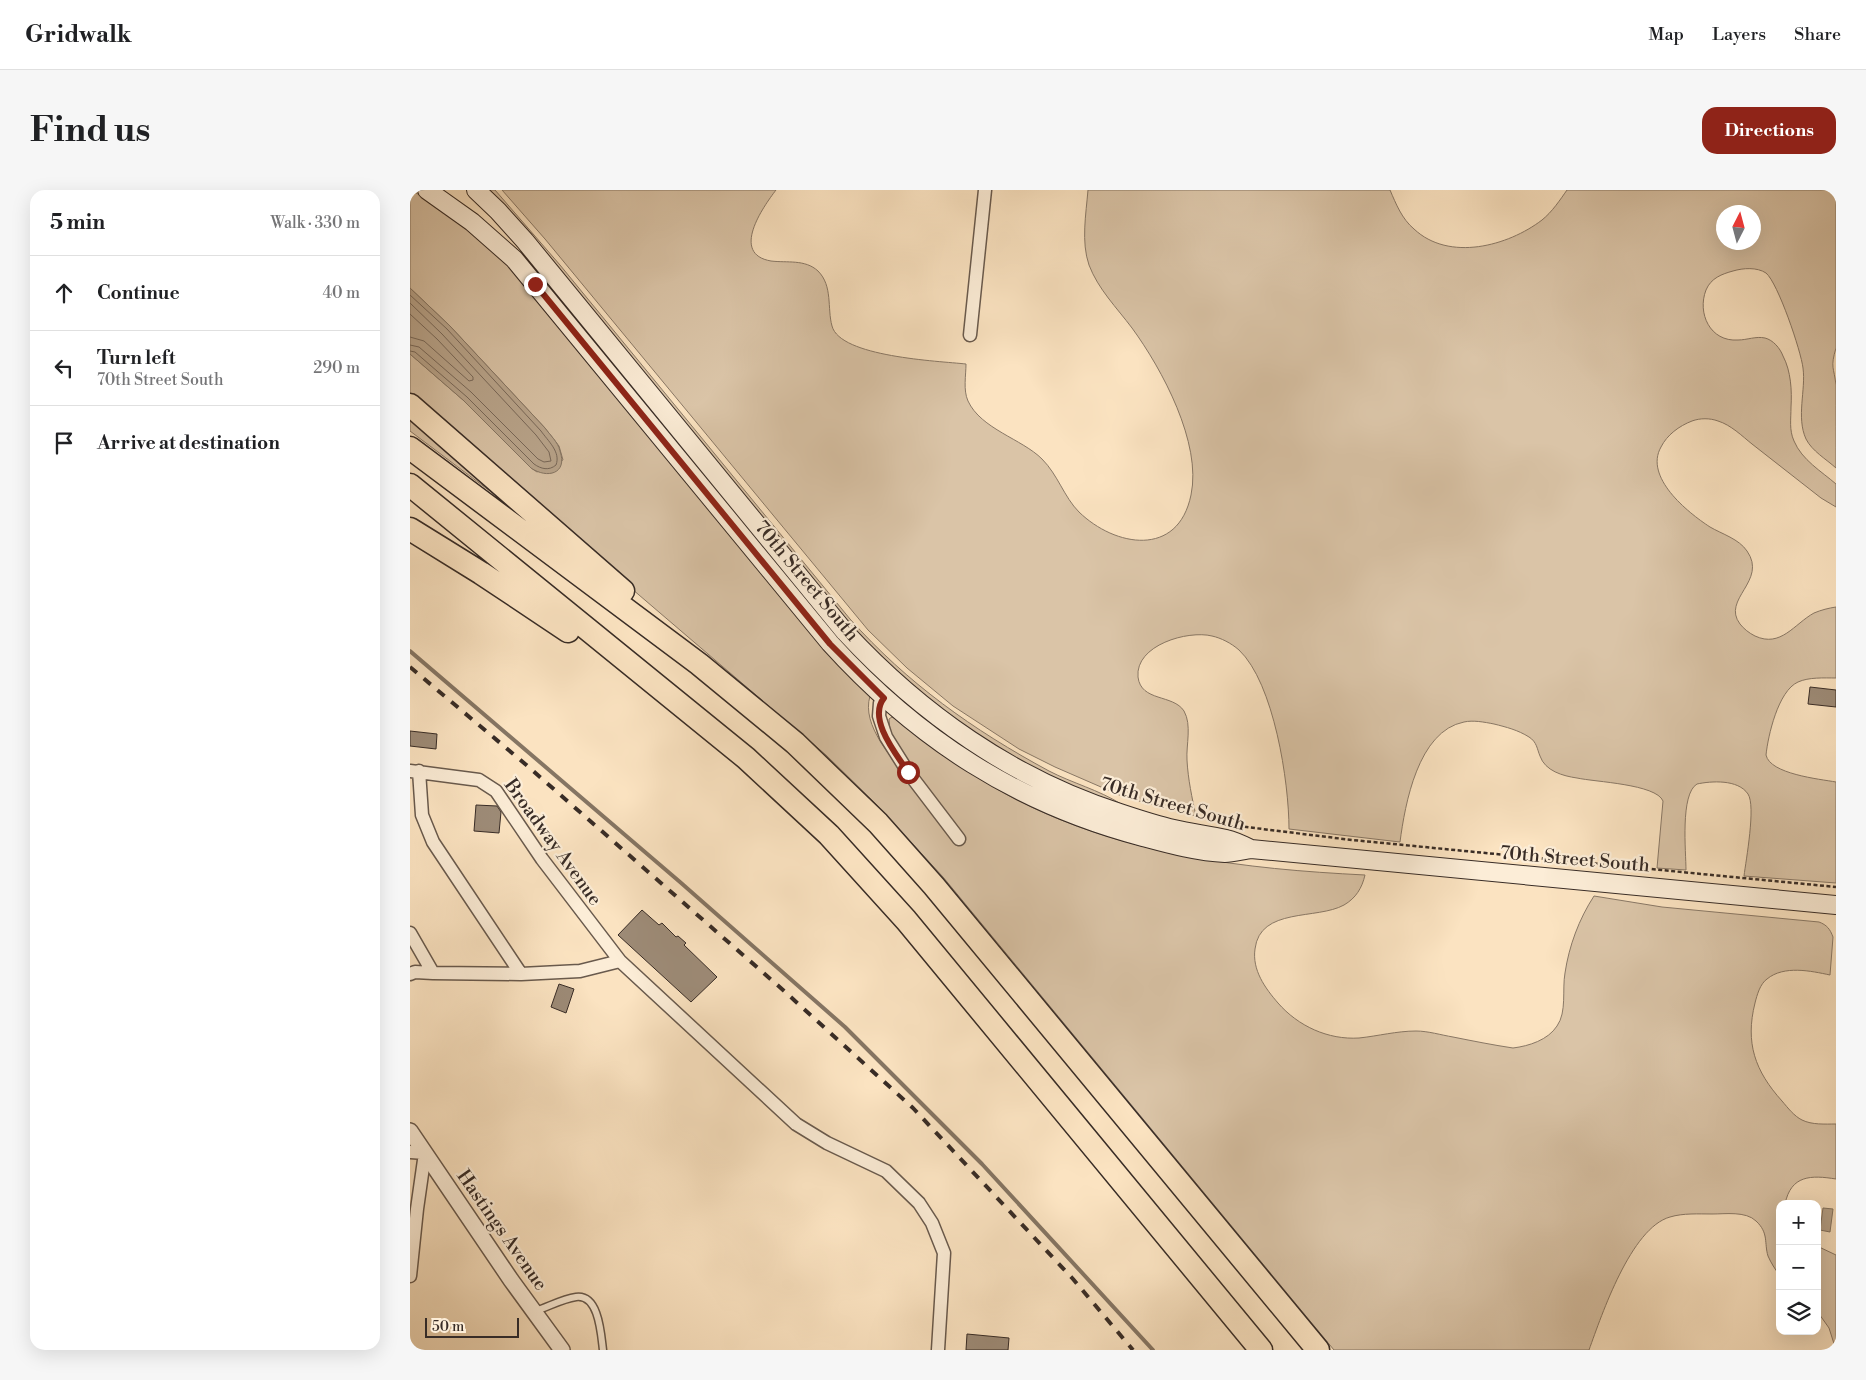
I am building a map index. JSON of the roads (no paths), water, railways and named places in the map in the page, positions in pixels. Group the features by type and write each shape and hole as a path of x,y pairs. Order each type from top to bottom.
{"highway":[{"path":"410,405 662,623 700,664"},
{"path":"410,448 700,664 795,743 864,810 909,857 1318,1350"},
{"path":"410,485 746,758 829,835 888,899 1261,1350"},
{"path":"410,529 538,610 746,758"}],"main road":[{"name":"70th Street South","path":"427,190 472,222 514,259 830,644 884,698 931,736 970,763 1010,786 1053,807 1116,830 1172,844 1226,853 1251,848"},
{"name":"70th Street South","path":"476,190 525,241 845,632 896,683 942,720 1014,767 1062,791 1136,819 1174,829 1228,839 1251,848 1836,905"}],"street":[{"path":"970,335 985,190"},
{"path":"884,698 880,703 879,716 886,737 908,772 959,839"},
{"path":"415,771 422,815 433,842 521,974"},
{"name":"Broadway Avenue","path":"415,771 479,780 496,791 542,859 620,961 796,1124 827,1143 886,1172 919,1203 932,1223 944,1254 938,1350"},
{"path":"410,933 433,973"},
{"path":"410,974 415,972 521,974 580,971 620,961"},
{"name":"Hastings Avenue","path":"410,1131 418,1153 562,1350"},
{"path":"410,1276 417,1209 418,1153"}],"lane":[{"path":"534,1311 576,1297 583,1298 596,1311 601,1328 603,1350"}],"water":[{"path":"410,288 450,326 545,428 559,448 562,459 559,469 549,474 531,468 463,400 410,354"},
{"path":"1823,1208 1833,1209 1830,1232 1821,1230"}],"waterway":[{"path":"410,651 680,882 845,1027 982,1164 1153,1350"}],"railway":[{"path":"410,667 524,763 783,990 913,1108 1073,1279 1133,1350"}]}
